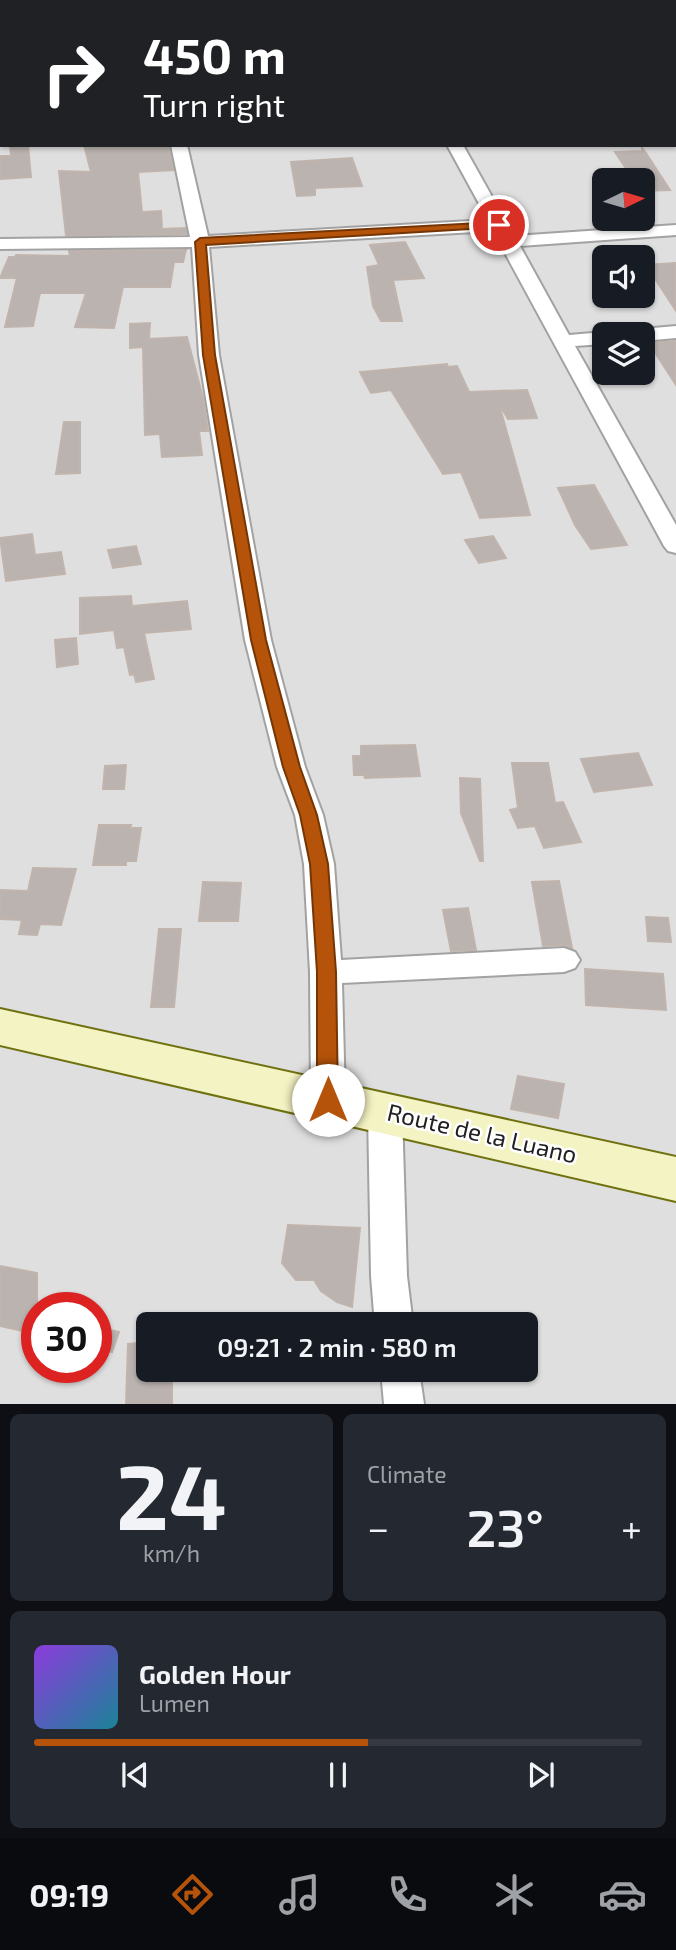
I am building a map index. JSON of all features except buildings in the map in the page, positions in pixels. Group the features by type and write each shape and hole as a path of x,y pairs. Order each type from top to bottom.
{"street":[{"path":"179,147 200,242 209,355 265,671 291,767 309,815 319,864 326,972 328,1100"},
{"path":"456,147 676,546"},
{"path":"0,243 200,242 676,230"},
{"path":"655,334 676,332"},
{"path":"561,341 592,339"},
{"path":"326,972 564,960"},
{"name":"Route de la Luano","path":"0,1027 676,1179"},
{"path":"385,1112 389,1276 393,1312"},
{"path":"401,1382 404,1404"}],"shaded area":[{"path":"0,147 676,147 676,1404 0,1404"}],"route":[{"path":"328,1100 326,972 319,864 309,815 291,767 258,640 209,355 200,242 499,225"}]}
